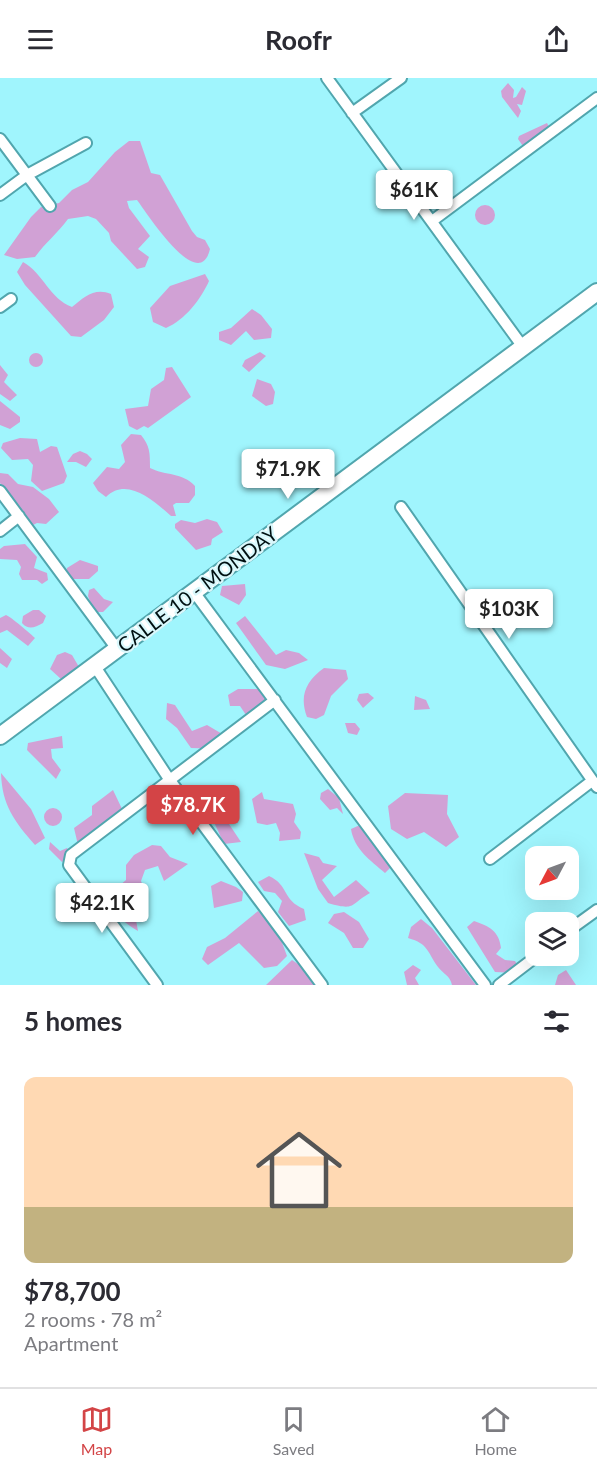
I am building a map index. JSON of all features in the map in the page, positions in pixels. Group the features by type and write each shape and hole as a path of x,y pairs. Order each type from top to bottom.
{"street":[{"path":"327,78 523,347"},
{"path":"352,113 401,78"},
{"path":"432,221 597,98"},
{"path":"0,139 50,206"},
{"path":"0,195 27,175 86,142"},
{"name":"CALLE 10 - MONDAY","path":"0,736 597,292"},
{"path":"0,307 11,299"},
{"path":"0,491 117,649"},
{"path":"401,507 595,784 490,859"},
{"path":"0,531 19,516"},
{"path":"194,592 485,985"},
{"path":"94,665 169,779 322,985"},
{"path":"157,985 69,865 71,855 275,700"},
{"path":"579,924 597,910"},
{"path":"499,985 525,965"}],"shaded area":[{"path":"508,83 514,90 513,98 522,87 526,91 522,105 517,104 521,111 518,118 502,97 501,91"},
{"path":"547,123 550,129 533,138 530,147 525,149 518,139 519,136"},
{"path":"129,141 140,141 151,173 160,175 192,231 197,237 205,240 210,249 204,261 195,263 184,257 172,246 137,200 127,201 129,208 150,236 138,249 149,257 145,267 137,269 111,241 109,233 96,219 88,216 68,219 35,257 17,259 4,255 31,217 41,207 59,203 72,190 88,182 115,152"},
{"path":"481,205 489,205 495,211 495,219 489,225 481,225 475,219 475,211"},
{"path":"23,262 58,298 72,307 95,292 105,292 111,294 114,307 104,320 81,337 71,336 25,285 17,272"},
{"path":"205,274 209,281 202,295 180,320 166,328 153,322 150,308 170,286"},
{"path":"252,309 261,315 272,329 271,338 254,340 246,331 231,345 219,340 219,332 231,328"},
{"path":"260,352 266,356 249,372 242,366 245,360"},
{"path":"36,353 41,355 43,360 41,365 36,367 31,365 29,360 31,355"},
{"path":"0,365 8,375 4,382 17,395 10,401 0,394"},
{"path":"172,367 191,397 148,428 144,426 137,430 129,426 125,409 148,406 151,389 164,380 166,368"},
{"path":"257,379 271,384 275,392 273,404 266,406 252,396"},
{"path":"0,401 20,417 20,422 10,429 0,425"},
{"path":"131,434 141,435 148,446 150,468 185,478 195,486 195,495 189,503 173,505 176,516 171,516 148,498 131,490 114,491 106,497 93,483 107,467 119,469 125,462 121,445"},
{"path":"20,438 37,439 40,452 51,446 57,447 67,476 64,483 42,491 31,481 33,465 28,459 12,460 1,448 3,443"},
{"path":"80,451 92,459 86,467 76,462 67,462 73,454"},
{"path":"0,473 8,474 18,484 33,487 49,499 59,512 46,524 37,523 31,526 0,483"},
{"path":"207,519 217,522 223,532 212,539 211,545 196,550 175,528 175,524 181,520 195,523"},
{"path":"25,544 37,557 34,568 47,573 48,580 42,584 37,580 22,580 19,574 21,567 17,560 0,559 0,549 4,546"},
{"path":"80,560 98,566 98,571 89,579 71,579 66,575 67,568"},
{"path":"245,584 246,595 239,605 220,595 222,586"},
{"path":"94,588 104,599 113,602 103,612 94,612 88,596 89,590"},
{"path":"33,610 39,610 46,616 43,623 30,628 22,623 23,616"},
{"path":"6,615 35,638 28,646 7,630 0,633 0,618"},
{"path":"245,616 276,655 286,650 299,653 308,660 285,669 266,665 236,623"},
{"path":"0,648 12,659 7,668 0,663"},
{"path":"65,652 72,655 79,667 68,682 50,669 57,655"},
{"path":"324,668 346,670 348,679 331,696 324,715 316,719 307,717 304,702 306,690 313,678"},
{"path":"238,689 259,689 270,698 248,718 240,706 230,706 228,695"},
{"path":"368,693 374,698 363,708 357,700 359,694"},
{"path":"415,696 426,700 430,709 414,710"},
{"path":"167,703 175,705 192,731 207,725 224,735 220,749 191,748 177,728 166,719"},
{"path":"345,723 355,723 360,729 357,735 348,733"},
{"path":"62,736 63,748 51,749 52,758 61,770 56,779 27,750 28,743"},
{"path":"1,773 31,809 45,838 35,845 10,812"},
{"path":"328,789 339,798 343,814 337,808 330,810 320,799 321,793"},
{"path":"113,790 123,811 78,845 74,828 92,815 92,806"},
{"path":"217,792 225,798 229,808 223,815 241,842 224,844 213,820 201,809 205,798"},
{"path":"262,792 264,799 293,804 296,814 294,822 301,832 300,839 279,841 280,833 276,823 267,825 257,823 252,799"},
{"path":"405,793 448,795 447,814 459,837 446,847 424,832 407,839 391,829 388,806"},
{"path":"53,808 59,811 62,817 59,823 53,826 47,823 44,817 47,811"},
{"path":"360,825 386,853 391,867 385,873 364,854 355,842 351,829"},
{"path":"50,842 60,851 67,848 72,854 62,862 49,849"},
{"path":"152,845 161,846 170,857 188,864 164,881 158,866 145,870 141,881 148,899 134,909 138,931 118,915 114,905 113,891 126,880 126,865 134,855"},
{"path":"304,853 319,857 323,863 337,866 322,880 334,897 356,880 370,893 348,907 328,903 318,889"},
{"path":"269,876 280,884 292,901 304,909 306,920 289,926 278,912 282,901 275,893 264,891 258,882"},
{"path":"221,881 243,892 242,901 214,908 211,886"},
{"path":"258,911 277,929 287,956 277,966 264,968 239,943 208,965 202,959 207,947 225,938"},
{"path":"344,912 359,922 369,939 363,948 353,948 344,933 328,923 334,914"},
{"path":"421,919 432,928 476,985 452,985 427,949 408,938 411,927"},
{"path":"474,921 489,927 496,933 501,948 496,954 505,960 515,961 519,968 514,973 495,972 467,927"},
{"path":"292,960 304,968 315,985 266,985"},
{"path":"413,965 421,970 415,978 419,985 407,985 404,972"},
{"path":"566,970 576,985 555,985 558,975"}]}
